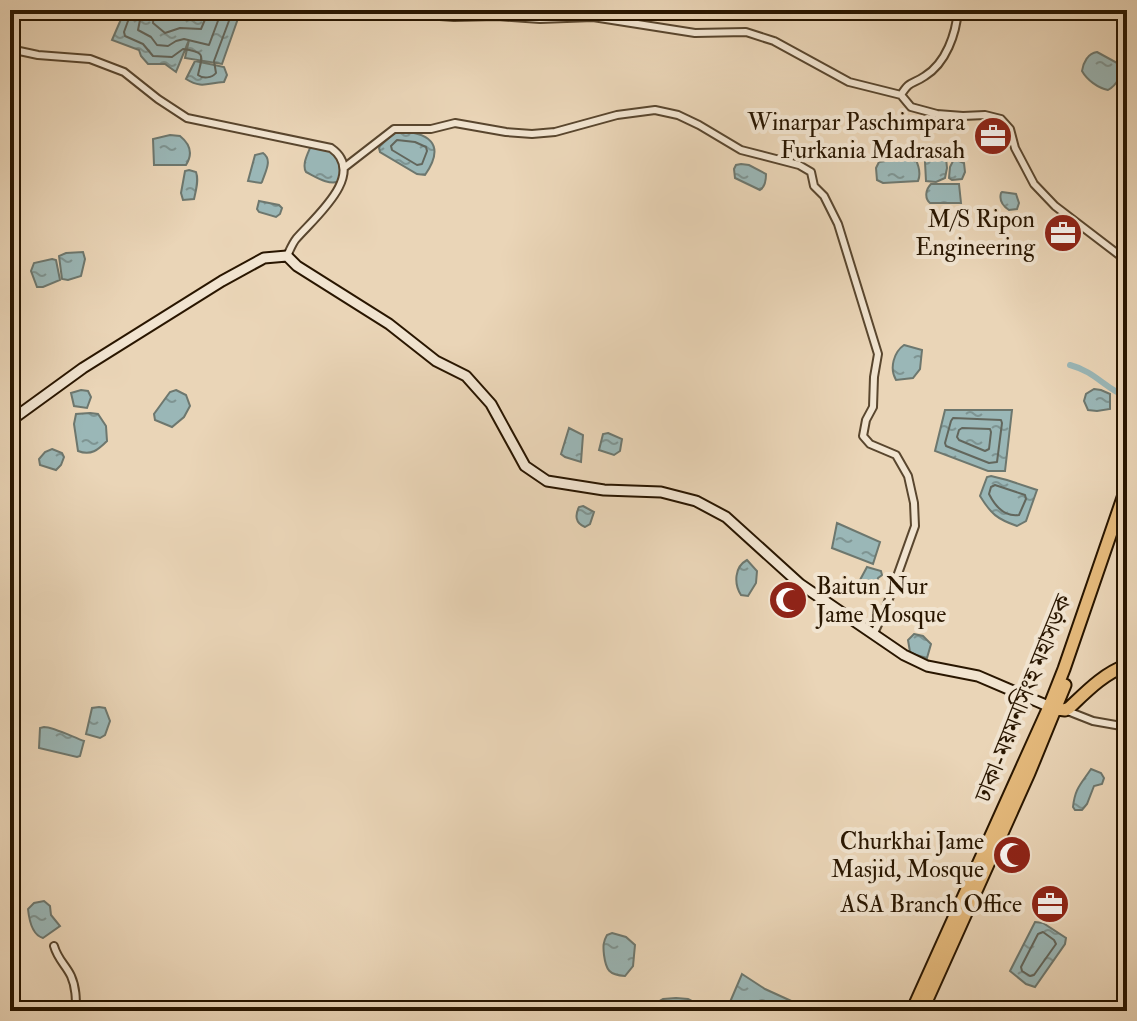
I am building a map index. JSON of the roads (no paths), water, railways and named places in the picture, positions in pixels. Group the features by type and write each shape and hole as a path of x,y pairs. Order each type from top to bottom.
{"highway":[{"name":"ঢাকা-ময়মনসিংহ মহাসড়ক","path":"1057,709 1064,669 1127,486"},
{"name":"ঢাকা-ময়মনসিংহ মহাসড়ক","path":"912,1011 1057,709 1127,507"},
{"path":"922,1011 1057,709 1116,669 1127,665"}],"street":[{"path":"393,10 397,13 454,17 540,19 575,14 695,33 746,32 774,41 849,82 901,95 911,107 937,114 985,115 1001,119 1010,129 1015,148 1034,184 1055,206 1127,261"},
{"path":"901,95 908,83 935,68 949,47 958,10"},
{"path":"10,49 38,55 90,59 124,72 187,118 331,148 343,160 342,181 313,223 295,241 287,256"},
{"path":"345,167 394,129 431,129 455,123 532,134 555,132 617,115 655,110 678,115 741,150 799,165 811,172 814,186 824,196 838,224 878,354 873,407 863,436 870,444 896,455 908,476 914,503 915,526 874,633"},
{"path":"10,421 83,368 222,281 264,258 287,256 297,266 389,324 436,361 466,376 491,404 525,466 547,481 604,490 661,492 696,501 726,517 800,584 904,655 927,666 978,676 1093,721 1127,727"},
{"path":"54,946 57,958 70,974 76,1011"}],"water":[{"path":"125,10 241,10 222,64 185,58 189,40 176,72 165,64 148,64 139,50 112,40"},
{"path":"1097,52 1119,64 1118,79 1108,90 1093,83 1082,71 1086,59"},
{"path":"195,61 224,67 227,75 224,82 201,85 186,79"},
{"path":"396,131 417,134 431,141 434,155 425,175 417,174 380,152 380,146"},
{"path":"180,136 186,142 190,153 186,165 154,165 153,139"},
{"path":"314,146 337,156 341,166 340,181 327,182 306,172 305,160"},
{"path":"263,153 268,163 262,182 248,181 255,155"},
{"path":"912,157 918,166 918,181 883,183 877,180 879,162"},
{"path":"929,157 946,158 945,178 936,182 926,181 925,162"},
{"path":"954,159 964,163 962,179 949,178"},
{"path":"741,164 766,174 762,189 735,178 734,169"},
{"path":"185,171 196,172 194,199 183,200 181,193"},
{"path":"931,184 959,184 961,203 930,203 926,194"},
{"path":"1002,192 1016,194 1017,209 1005,207"},
{"path":"259,201 279,205 282,208 280,214 276,217 259,212"},
{"path":"83,252 85,259 81,276 62,279 59,256"},
{"path":"56,260 60,280 37,287 31,271 34,263"},
{"path":"904,345 922,350 920,369 913,378 896,380 894,361"},
{"path":"1094,389 1110,394 1110,409 1088,410 1084,401 1086,394"},
{"path":"176,390 186,395 190,406 184,417 172,427 155,420 154,414 170,392"},
{"path":"88,391 91,397 87,408 74,406 71,393"},
{"path":"945,410 1012,410 1005,471 988,471 935,451"},
{"path":"76,414 98,414 106,426 107,441 87,453 78,451 74,424"},
{"path":"569,428 583,435 581,462 561,454"},
{"path":"603,434 622,439 620,451 614,455 599,450"},
{"path":"52,449 64,457 56,470 40,465 39,459"},
{"path":"987,477 1037,490 1026,521 1017,526 999,518 988,507 980,496"},
{"path":"579,507 594,512 590,524 585,527 577,518"},
{"path":"837,523 880,542 873,564 832,548"},
{"path":"747,560 757,571 756,583 748,596 741,595 736,581 740,567"},
{"path":"867,567 881,571 876,588 861,585 860,580"},
{"path":"914,634 923,636 931,644 927,658 910,652 908,640"},
{"path":"92,708 105,708 110,721 105,735 100,738 86,734"},
{"path":"40,728 84,741 80,756 39,748"},
{"path":"1091,769 1101,773 1104,778 1102,784 1094,786 1082,810 1075,810 1077,791"},
{"path":"44,901 60,926 43,938 34,930 28,909 34,903"},
{"path":"1035,922 1043,923 1066,938 1035,987 1010,971"},
{"path":"612,933 626,937 635,945 633,966 625,976 612,973 606,964 604,942 607,935"},
{"path":"742,974 798,1004 794,1011 741,1011 732,1006 730,1002"},
{"path":"663,999 688,999 712,1011 654,1011"}],"waterway":[{"path":"1070,365 1127,397"}],"place":[{"name":"Winarpar Paschimpara Furkania Madrasah","path":"993,136"},
{"name":"M/S Ripon Engineering","path":"1063,233"},
{"name":"Baitun Nur Jame Mosque","path":"788,600"},
{"name":"Churkhai Jame Masjid, Mosque","path":"1012,855"},
{"name":"ASA Branch Office","path":"1050,904"}]}
